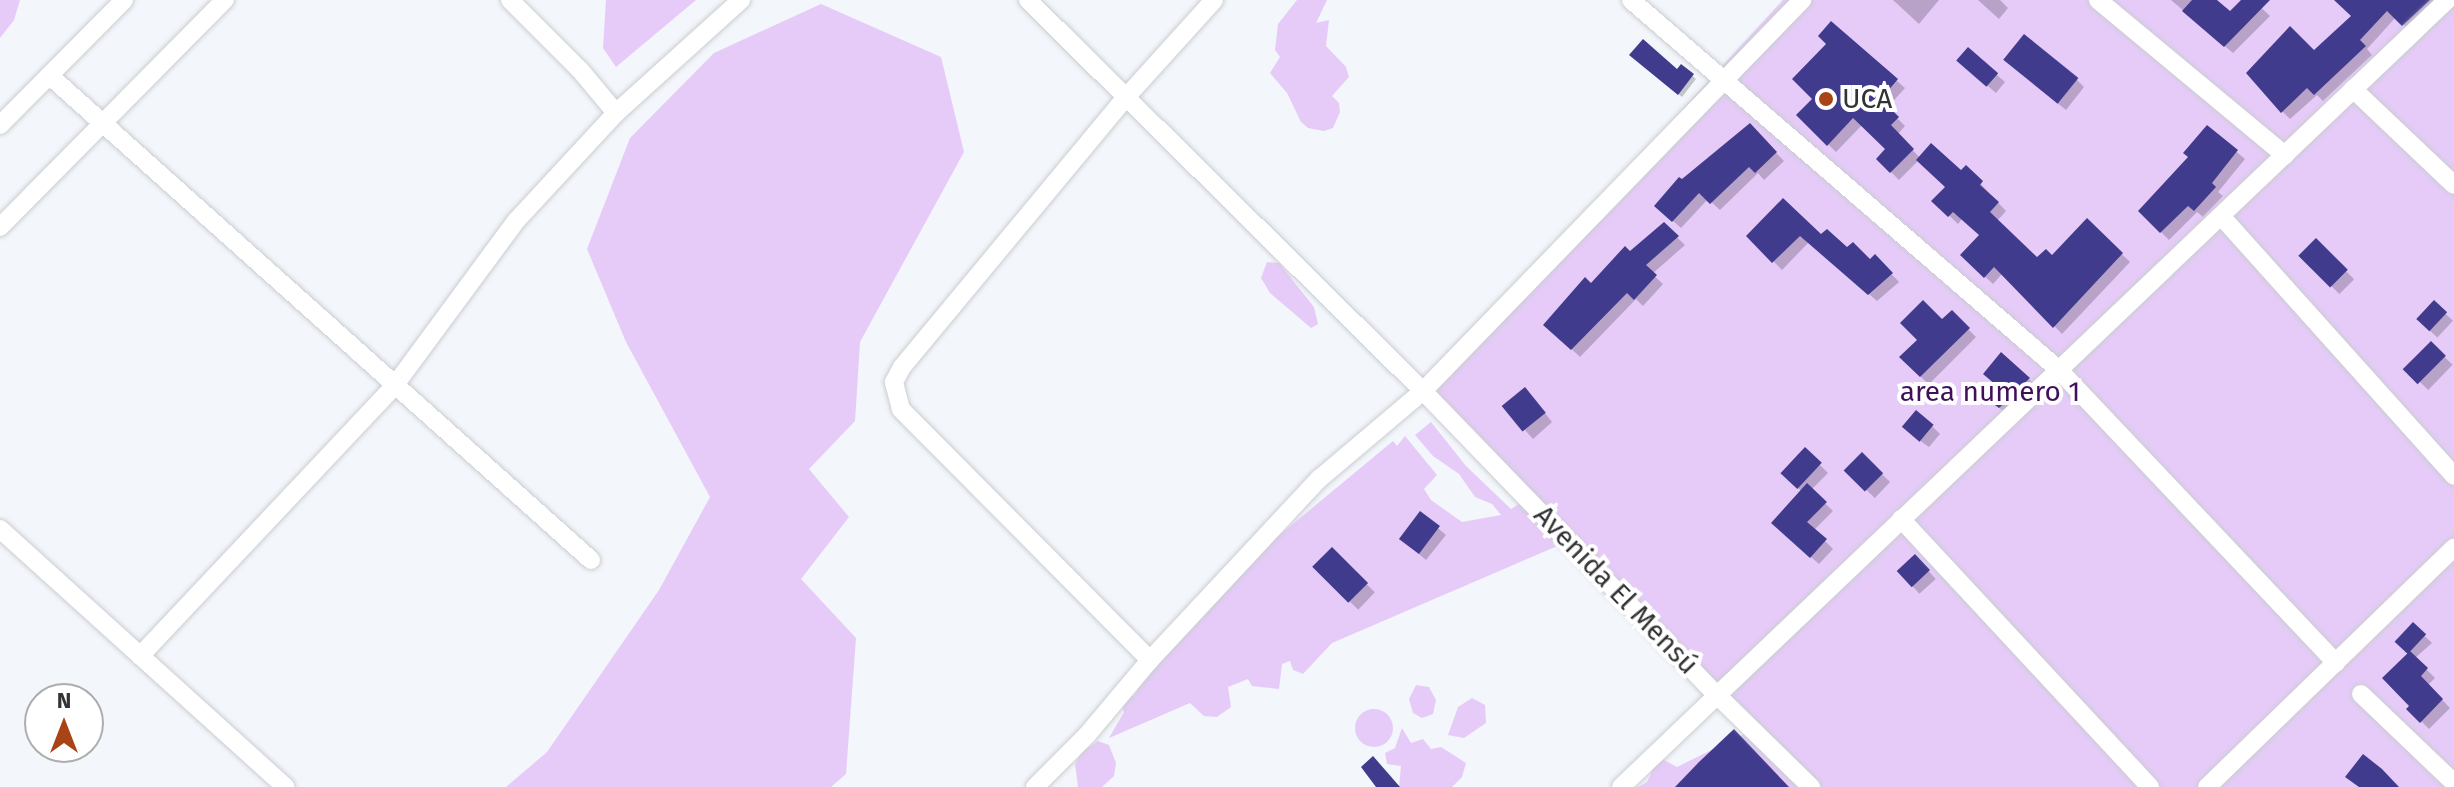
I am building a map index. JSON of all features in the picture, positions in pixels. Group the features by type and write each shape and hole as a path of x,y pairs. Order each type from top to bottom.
{"street":[{"path":"0,125 124,0"},
{"path":"0,227 225,0"},
{"path":"510,0 580,70 616,113"},
{"path":"140,656 395,385 516,221 616,113 741,0"},
{"name":"Avenida El Mensú","path":"1028,0 1423,391 1717,695 1811,787"},
{"path":"1150,660 901,409 894,382 902,367 1126,97 1214,0"},
{"path":"1631,0 2059,370 2336,663"},
{"path":"1035,787 1087,735 1150,660 1319,479 1423,391 1802,0"},
{"path":"2098,0 2285,155"},
{"path":"1621,787 2447,0"},
{"path":"50,76 591,560"},
{"path":"2353,89 2454,185"},
{"path":"2221,216 2454,476"},
{"path":"1901,519 2150,787"},
{"path":"0,529 286,787"},
{"path":"2207,787 2454,548"},
{"path":"2361,694 2454,783"}],"green space":[{"path":"0,0 20,0 14,20 0,38"},
{"path":"606,0 696,0 616,67 603,48"},
{"path":"1297,0 1327,0 1316,23 1329,20 1326,46 1346,67 1349,77 1332,96 1339,103 1340,112 1333,128 1324,131 1308,128 1301,122 1287,93 1270,73 1280,57 1275,50 1278,24"},
{"name":"area numero 1","path":"1783,0 2454,0 2454,787 1638,787 1647,782 1655,764 1664,760 1677,767 1752,730 1569,541 1332,643 1303,674 1293,670 1290,661 1282,664 1279,689 1252,686 1248,679 1228,687 1231,707 1217,717 1204,716 1190,703 1109,738 1124,712 1120,703 1126,695 1134,696 1169,636 1259,552 1393,441 1397,446 1405,436 1437,475 1424,489 1431,500 1462,522 1501,515 1492,504 1475,497 1459,474 1433,456 1415,435 1431,422 1466,466 1511,509 1527,499 1423,391"},
{"path":"821,4 941,57 964,152 860,342 855,421 809,469 849,517 801,579 856,638 846,774 831,787 506,787 547,752 659,590 710,497 626,342 587,249 630,138 714,53"},
{"path":"1267,262 1279,263 1314,307 1318,324 1311,328 1270,293 1261,278"},
{"path":"1416,685 1429,687 1436,700 1433,714 1422,718 1413,713 1409,699"},
{"path":"1472,698 1485,705 1486,723 1464,738 1448,735 1458,707"},
{"path":"1374,709 1388,714 1393,728 1388,742 1374,747 1360,742 1355,728 1360,714"},
{"path":"1402,728 1411,743 1423,739 1431,749 1441,747 1466,763 1462,777 1452,787 1399,787 1401,766 1387,764 1385,753 1395,748"},
{"path":"1098,741 1109,745 1116,763 1114,776 1102,787 1078,787 1075,764 1082,752"}],"building":[{"path":"2192,0 2217,0 2230,11 2241,0 2270,0 2224,47 2182,11"},
{"path":"2334,0 2430,0 2402,26 2387,11 2360,40 2366,46 2314,95 2307,88 2281,113 2246,73 2290,26 2314,50 2351,16"},
{"path":"1831,21 1898,79 1881,99 1899,117 1891,125 1914,149 1890,173 1876,159 1885,149 1853,118 1827,146 1796,115 1812,99 1792,79 1826,44 1818,36"},
{"path":"2024,34 2078,78 2058,104 2003,60"},
{"path":"1643,39 1677,69 1681,64 1694,74 1678,95 1629,55"},
{"name":"UCA","path":"1968,47 1998,73 1986,87 1956,61"},
{"path":"1750,123 1777,152 1755,173 1749,167 1710,204 1699,193 1672,222 1654,206 1679,177 1682,179"},
{"path":"2207,125 2238,150 2212,183 2216,187 2194,211 2188,206 2160,233 2138,211 2188,157 2183,153"},
{"path":"1931,143 1961,170 1966,165 1983,181 1980,185 1999,202 1990,212 2037,257 2046,249 2052,255 2087,218 2123,253 2053,328 1994,267 1984,278 1960,255 1979,235 1953,212 1948,217 1931,201 1945,187 1916,160"},
{"path":"1783,198 1821,234 1827,229 1847,247 1853,242 1870,259 1875,254 1893,273 1868,295 1800,236 1772,263 1746,236"},
{"path":"1664,222 1679,236 1646,265 1657,275 1634,300 1627,293 1571,350 1543,325 1585,277 1591,283 1625,246 1630,251"},
{"path":"2316,238 2348,270 2330,287 2298,256"},
{"path":"1923,300 1942,319 1952,310 1970,328 1920,377 1899,357 1917,340 1900,323"},
{"path":"2434,300 2447,312 2429,331 2416,319"},
{"path":"2431,341 2446,356 2418,384 2403,369"},
{"path":"2001,352 2030,378 1999,408 1984,397 1996,385 1983,374"},
{"path":"1525,387 1546,413 1522,432 1502,406"},
{"path":"1916,410 1934,425 1919,442 1902,427"},
{"path":"1805,447 1822,463 1797,489 1780,473"},
{"path":"1862,452 1883,473 1865,492 1844,470"},
{"path":"1807,483 1827,502 1807,522 1827,539 1810,558 1771,523"},
{"path":"1420,511 1440,526 1419,554 1399,539"},
{"path":"1332,547 1368,583 1348,603 1312,567"},
{"path":"1915,554 1930,570 1912,587 1897,571"},
{"path":"2413,622 2426,634 2408,654 2395,642"},
{"path":"2410,651 2428,668 2421,676 2443,699 2420,723 2406,709 2409,706 2382,678"},
{"path":"1734,729 1789,787 1675,787 1699,762"},
{"path":"2363,754 2399,787 2359,787 2345,777"},
{"path":"1373,756 1400,787 1376,787 1361,767"}],"place":[{"name":"UCA","path":"1826,99"}]}
